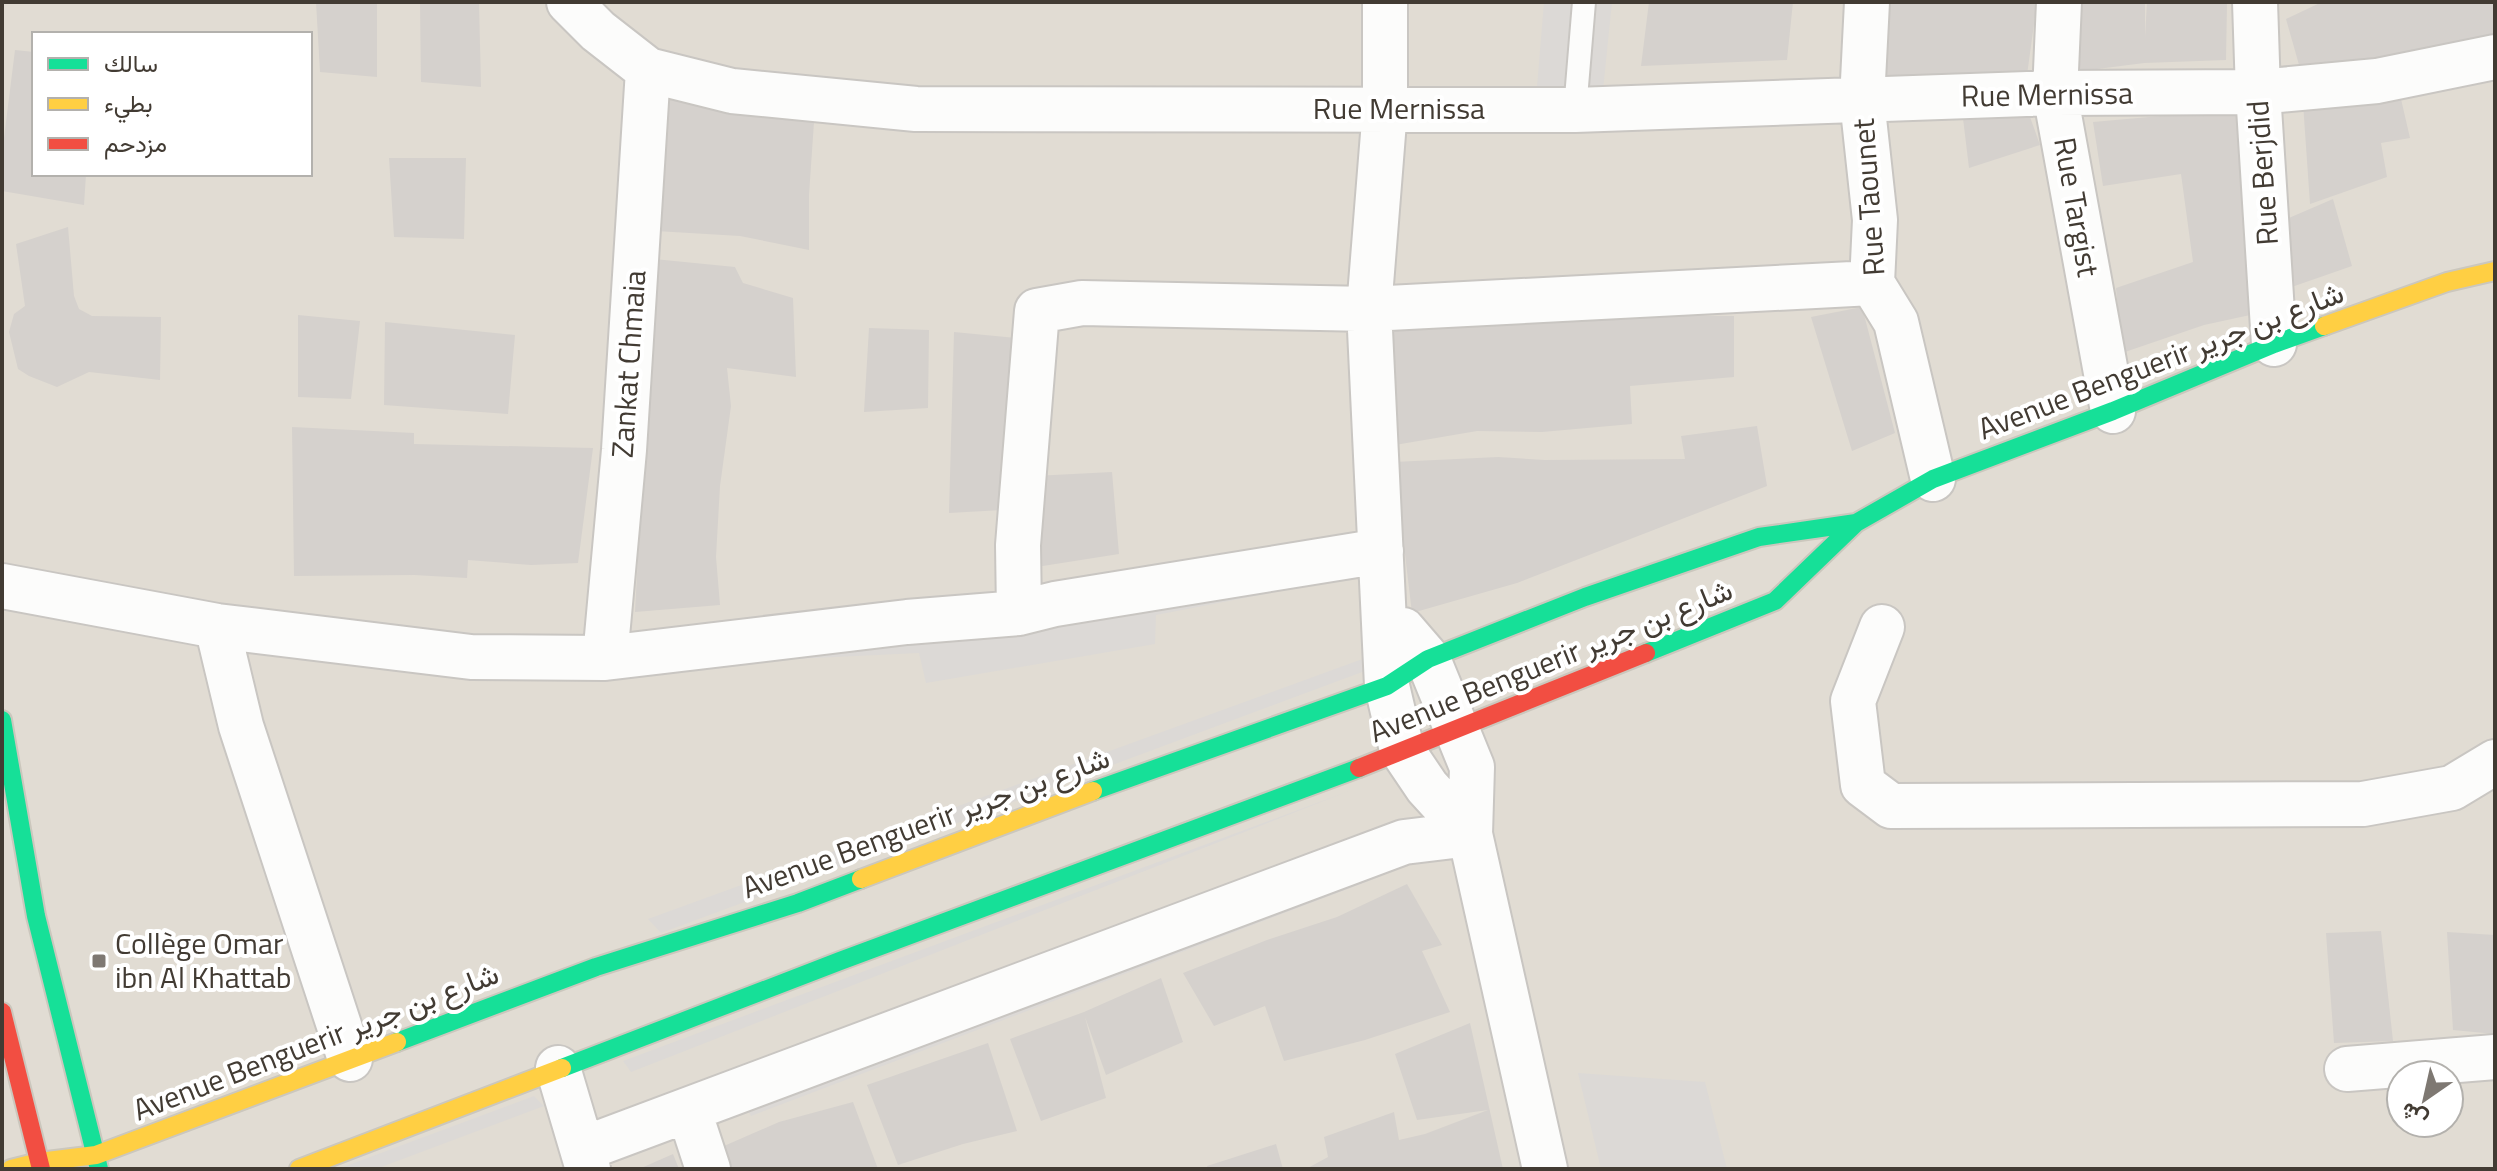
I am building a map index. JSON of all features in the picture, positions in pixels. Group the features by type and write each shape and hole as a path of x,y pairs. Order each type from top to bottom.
{"main road":[{"name":"Avenue Benguerir شارع بن جرير","path":"299,1169 558,1068 1458,730 1775,601 1856,523 1933,479 2113,411 2274,344 2447,282 2495,271"},
{"name":"Avenue Benguerir شارع بن جرير","path":"11,1169 97,1162 350,1059 596,967 798,903 1091,792 1387,686 1428,659 1585,597 1759,537 1856,523"},
{"path":"2,720 36,916 97,1162"},
{"path":"2,1012 40,1166"}],"street":[{"name":"Rue Mernissa","path":"569,2 598,31 648,70 732,91 916,109 1575,110 2055,93 2258,92 2377,81 2495,57"},
{"path":"1385,2 1385,109 1369,309 1387,686 1402,750 1427,787 1470,834"},
{"name":"Rue Taounet","path":"1867,2 1862,100 1875,220 1872,283 1896,322 1933,479"},
{"name":"Rue Targist","path":"2059,2 2055,93 2113,411"},
{"name":"Rue Berjdid","path":"2255,2 2274,344"},
{"name":"Zankat Chmaia","path":"605,658 624,450 648,70"},
{"path":"1019,613 1018,545 1037,311 1082,303 1369,309 1872,283"},
{"path":"2,586 217,626 471,657 605,658 907,622 1019,613 1055,604 1381,551"},
{"path":"1382,605 1428,659 1472,767 1470,834 1545,1169"},
{"path":"217,626 241,726 350,1059"},
{"path":"1882,627 1853,701 1863,785 1891,806 2363,804 2452,788 2495,794"},
{"path":"2452,788 2495,762"},
{"path":"558,1068 586,1159 689,1111 1404,842 1470,834"},
{"path":"2347,1069 2495,1057"},
{"path":"689,1111 708,1169"}],"lane":[{"path":"1575,110 1584,2"}],"shaded area":[{"path":"2,2 2495,2 2495,1169 2,1169"},
{"path":"1544,2 1612,2 1602,100 1536,99"},
{"path":"1364,575 1156,615 1155,644 926,683 919,653 710,663"},
{"path":"1368,657 1373,668 661,933 648,919"},
{"path":"1349,791 631,1072 623,1061"},
{"path":"1375,864 1382,876 751,1116 743,1101"},
{"path":"1578,1073 1705,1082 1727,1169 1601,1169"},
{"path":"534,1096 544,1106 376,1169 338,1169"}],"building":[{"path":"316,2 377,2 377,77 320,72"},
{"path":"420,2 479,2 481,87 421,82"},
{"path":"1649,2 1793,2 1787,60 1641,66"},
{"path":"1881,2 2037,2 2027,75 1880,89"},
{"path":"2076,2 2145,2 2145,38 2147,2 2227,4 2226,60 2144,63 2074,72"},
{"path":"2322,2 2495,2 2495,41 2305,86 2286,19"},
{"path":"15,50 32,52 32,176 86,176 84,205 2,191 2,154"},
{"path":"2398,86 2410,138 2381,143 2387,177 2310,204 2303,103"},
{"path":"663,98 814,122 809,250 740,236 656,231"},
{"path":"2025,103 2040,145 1969,168 1962,110"},
{"path":"2251,108 2264,312 2204,325 2122,353 2116,288 2193,262 2181,174 2103,186 2093,122"},
{"path":"389,158 466,158 464,239 394,237"},
{"path":"2333,199 2352,266 2286,289 2284,220"},
{"path":"68,227 74,296 79,309 92,316 161,317 160,380 89,372 57,387 18,369 9,332 14,314 25,306 16,244"},
{"path":"654,259 735,267 743,283 793,298 796,377 727,368 731,406 720,486 716,557 720,605 635,612"},
{"path":"1862,307 1895,433 1852,451 1811,317"},
{"path":"298,315 360,321 351,399 298,397"},
{"path":"1627,315 1734,316 1734,377 1630,386 1632,424 1542,432 1477,431 1395,445 1386,327"},
{"path":"385,322 515,335 508,414 384,405"},
{"path":"869,328 929,330 928,408 864,412"},
{"path":"954,332 1016,338 1002,510 949,513"},
{"path":"1757,426 1767,486 1517,583 1412,613 1394,462 1498,457 1545,460 1685,459 1681,436"},
{"path":"292,427 414,433 414,444 593,448 578,563 531,565 468,560 467,578 294,576"},
{"path":"1112,472 1119,554 1030,568 1034,476"},
{"path":"1407,884 1442,945 1422,951 1450,1012 1365,1040 1284,1061 1265,1006 1214,1026 1183,973 1337,917"},
{"path":"2381,931 2393,1041 2334,1043 2326,933"},
{"path":"2447,932 2495,935 2495,1034 2453,1030"},
{"path":"1161,978 1183,1042 1106,1075 1085,1017 1106,1098 1041,1121 1010,1039 1084,1012"},
{"path":"1470,1023 1503,1169 1306,1169 1328,1157 1324,1137 1394,1112 1399,1140 1425,1134 1488,1110 1417,1120 1395,1054"},
{"path":"988,1043 1017,1131 898,1165 867,1085"},
{"path":"853,1102 878,1169 732,1169 724,1146 779,1122"},
{"path":"1276,1144 1283,1169 1208,1169 1207,1166"},
{"path":"673,1154 679,1169 639,1169"}],"traffic: fast":[{"path":"1646,653 1775,601 1856,523 1933,479 2324,326"},
{"path":"1093,791 1387,686 1428,659 1585,597 1759,537 1856,523"},
{"path":"2,720 36,916 99,1169"},
{"path":"562,1068 1359,768"},
{"path":"397,1042 596,967 798,903 861,879"}],"traffic: slow":[{"path":"2324,326 2447,282 2495,271"},
{"path":"861,879 1093,791"},
{"path":"11,1169 96,1155 397,1042"},
{"path":"299,1169 562,1068"}],"traffic: jam":[{"path":"1359,768 1646,653"},
{"path":"2,1012 41,1169"}],"place":[{"name":"Collège Omar ibn Al Khattab","path":"99,961"}]}
